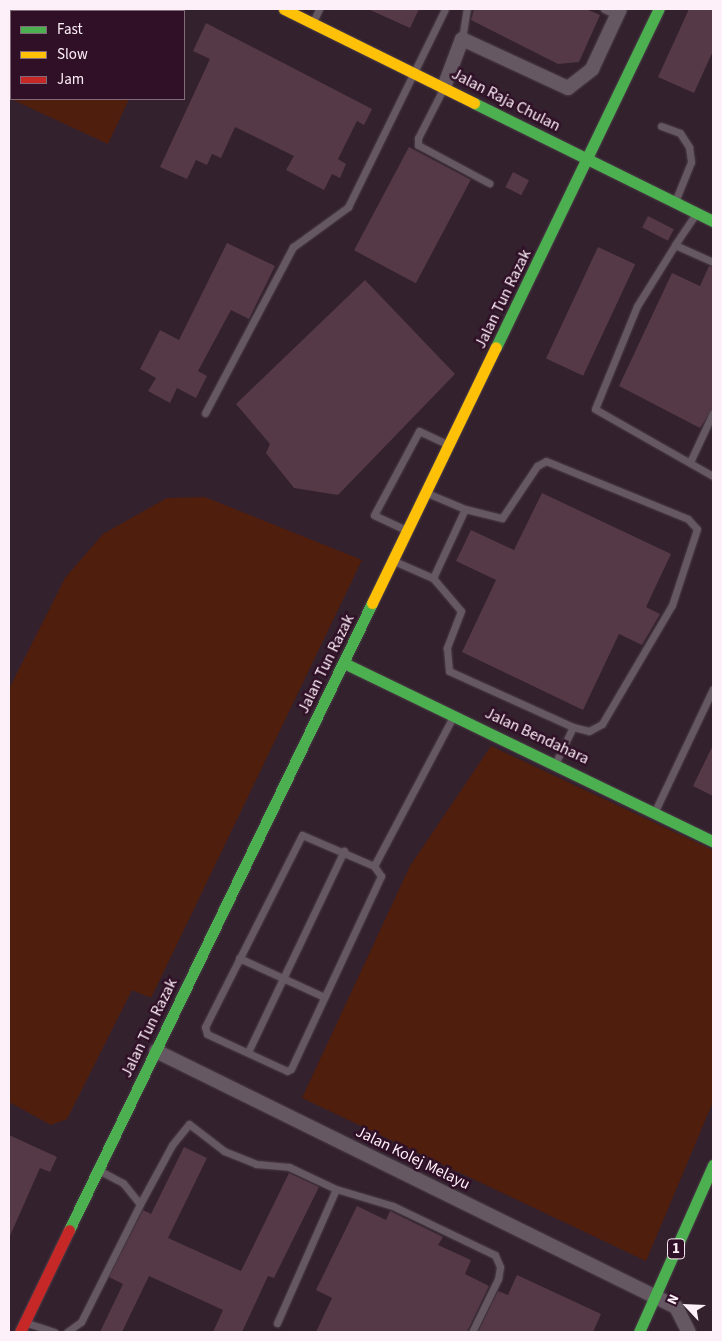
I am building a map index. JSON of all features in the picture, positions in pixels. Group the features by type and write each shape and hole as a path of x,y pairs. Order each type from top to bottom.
{"main road":[{"name":"Jalan Raja Chulan","path":"284,9 413,70 588,160 713,221"},
{"name":"Jalan Tun Razak","path":"22,1327 450,446 659,9"},
{"name":"Jalan Bendahara","path":"344,663 556,763 713,841"},
{"name":"1","path":"639,1332 713,1166"}],"street":[{"path":"444,87 462,39 568,88 592,69 618,12"},
{"name":"Jalan Kolej Melayu","path":"156,1051 676,1307 689,1332"}],"lane":[{"path":"312,22 319,9"},
{"path":"204,413 293,247 348,207 413,70 445,9"},
{"path":"462,39 466,9"},
{"path":"604,9 618,12"},
{"path":"444,87 418,145 489,183"},
{"path":"661,126 680,133 689,147 691,162 675,202"},
{"path":"696,213 637,306 594,402 595,409 713,476"},
{"path":"675,245 713,262"},
{"path":"690,462 713,413"},
{"path":"408,531 374,515 419,431 450,446"},
{"path":"394,561 433,578 461,611 447,648 449,671 573,727 589,731 602,724 672,605 697,529 688,519 546,461 537,466 502,518 465,509 427,493"},
{"path":"433,578 465,509"},
{"path":"655,811 713,689"},
{"path":"374,866 454,714"},
{"path":"556,763 573,727"},
{"path":"302,835 344,851 374,866 381,876 289,1070 205,1031 238,958 302,835"},
{"path":"248,1052 344,851"},
{"path":"238,958 324,997"},
{"path":"68,1332 81,1322 140,1204 186,1124 224,1151 256,1164 289,1167 336,1189 392,1206 494,1255 500,1267 498,1279 472,1332"},
{"path":"98,1170 123,1183 140,1204"},
{"path":"277,1323 336,1189"},
{"path":"22,1327 55,1332"}],"shaded area":[{"path":"9,9 171,9 10,10 9,98"},
{"path":"13,100 129,100 108,144"},
{"path":"205,497 362,560 151,998 132,990 67,1119 51,1125 9,1102 9,689 65,578 103,534 167,498"},
{"path":"491,746 713,850 713,1102 646,1261 302,1098 410,866"}],"building":[{"path":"368,9 419,9 410,28"},
{"path":"474,9 586,9 600,15 579,62 558,64 471,20"},
{"path":"689,9 713,9 713,51 694,93 658,77"},
{"path":"206,23 372,109 364,125 357,121 338,159 346,164 340,178 332,174 324,190 286,170 294,156 235,127 221,158 212,154 207,165 196,160 187,179 160,167 210,59 193,51"},
{"path":"409,147 471,180 416,283 354,250"},
{"path":"513,172 529,180 521,195 505,187"},
{"path":"648,216 674,229 668,241 642,228"},
{"path":"227,243 275,266 249,319 231,310 198,371 207,376 196,398 177,388 170,403 148,391 156,378 140,369 160,330 179,340"},
{"path":"598,247 635,264 583,376 546,358"},
{"path":"709,266 713,267 713,408 700,428 619,386 672,273 700,286"},
{"path":"365,280 455,374 338,495 294,488 266,453 270,444 236,404"},
{"path":"542,493 671,554 646,607 660,614 642,645 619,634 583,710 462,652 496,580 456,561 471,530 514,550"},
{"path":"713,745 713,796 693,786"},
{"path":"9,1135 57,1157 50,1172 40,1168 9,1238"},
{"path":"184,1147 207,1158 168,1238 241,1271 289,1173 319,1187 274,1278 268,1276 242,1332 213,1332 223,1310 149,1276 122,1332 100,1332 123,1284 109,1277 143,1210 151,1214"},
{"path":"357,1206 386,1220 390,1211 443,1237 438,1245 471,1260 465,1274 489,1286 467,1332 316,1332 332,1298 316,1290"},
{"path":"517,1275 601,1314 593,1332 478,1332 498,1291 508,1295"}],"traffic: fast":[{"path":"496,347 659,9"},
{"path":"474,103 713,221"},
{"path":"69,1230 372,603"},
{"path":"344,663 713,841"},
{"path":"639,1332 713,1165"}],"traffic: slow":[{"path":"284,9 474,103"},
{"path":"372,603 496,347"}],"traffic: jam":[{"path":"20,1332 69,1230"}]}
